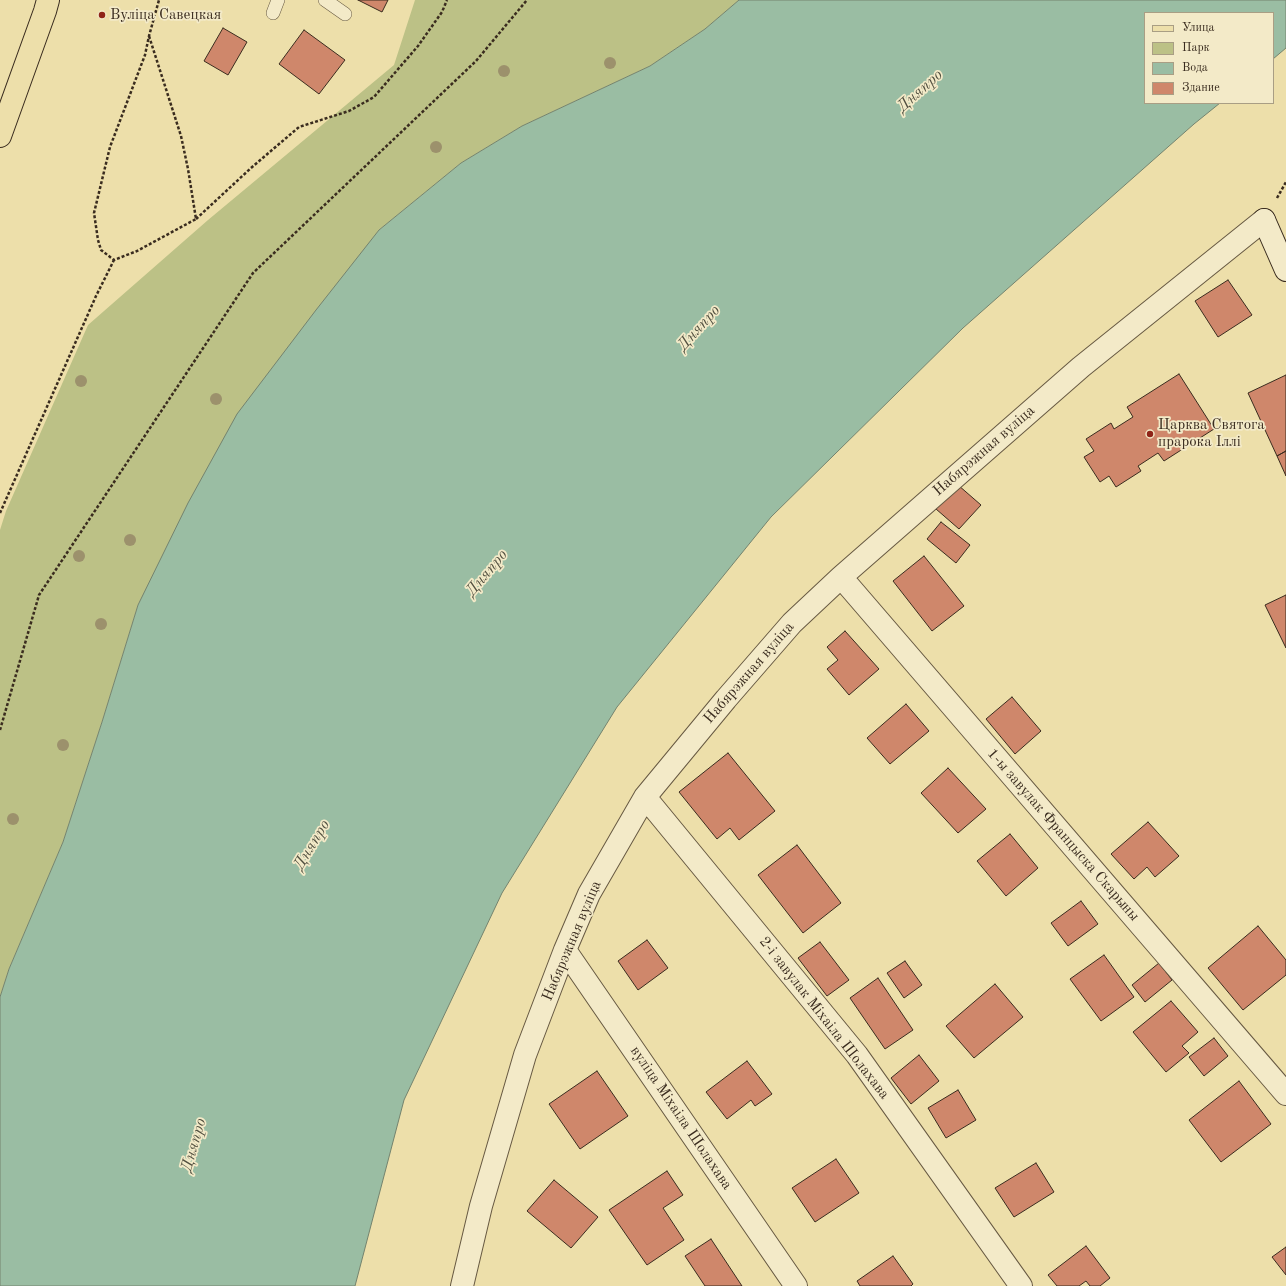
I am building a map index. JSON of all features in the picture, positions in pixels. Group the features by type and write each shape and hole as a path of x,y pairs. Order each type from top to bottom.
{"main road":[{"path":"0,136 48,0"}],"street":[{"name":"Набярэжная вуліца","path":"462,1286 481,1206 525,1055 565,950 589,894 645,797 726,699 792,623 841,577 1081,367 1264,220 1286,270"},
{"name":"1-ы завулак Францыска Скарыны","path":"841,577 1286,1094"},
{"name":"2-і завулак Міхаіла Шолахава","path":"645,797 857,1055 1021,1286"},
{"name":"вуліца Міхаіла Шолахава","path":"565,950 796,1286"}],"lane":[{"path":"273,13 278,0"},
{"path":"325,0 345,14"}],"path":[{"path":"114,260 101,250 94,213 110,147 145,54 159,0"},
{"path":"0,513 96,296 114,260 137,251 196,219 299,127 349,111 374,97 418,46 442,12 447,0"},
{"path":"0,730 39,595 253,273 476,61 527,0"},
{"path":"149,36 181,136 196,219"}],"green space":[{"path":"415,0 739,0 705,29 650,66 522,126 461,163 379,230 138,605 63,842 9,969 0,997 0,530 6,511 88,325 208,220 394,65"}],"water":[{"name":"Дняпро","path":"739,0 1286,0 1286,48 1274,58 1274,12 1144,12 1144,104 1219,104 1194,124 963,328 771,517 617,707 502,893 404,1100 355,1286 0,1286 0,997 9,969 63,842 138,605 188,503 237,414 379,230 461,163 522,126 650,66 705,29"}],"building":[{"path":"358,0 388,0 382,12"},
{"path":"223,28 247,42 228,75 204,61"},
{"path":"304,30 345,60 319,94 279,64"},
{"path":"1228,280 1252,315 1218,337 1195,301"},
{"name":"Царква Святога прарока Іллі","path":"1179,374 1214,429 1164,461 1158,453 1138,466 1141,471 1116,487 1109,476 1100,482 1084,457 1094,451 1086,439 1111,423 1114,429 1133,417 1127,407"},
{"path":"1286,375 1286,451 1277,456 1248,393"},
{"path":"1286,451 1286,476 1277,456"},
{"path":"958,485 981,505 959,529 936,509"},
{"path":"941,522 970,545 956,563 927,539"},
{"path":"924,556 964,606 932,631 893,581"},
{"path":"1286,595 1286,648 1265,605"},
{"path":"845,631 879,669 849,695 827,669 838,660 827,647"},
{"path":"1012,697 1041,731 1015,754 986,719"},
{"path":"906,704 929,731 890,764 867,738"},
{"path":"728,753 775,811 739,840 730,828 717,839 679,792"},
{"path":"948,768 986,809 958,833 921,793"},
{"path":"1148,822 1179,856 1155,877 1147,867 1134,879 1111,854"},
{"path":"1010,834 1038,868 1006,896 977,861"},
{"path":"797,845 841,903 803,933 758,875"},
{"path":"1081,901 1098,924 1068,946 1051,923"},
{"path":"1258,926 1286,960 1286,975 1243,1010 1208,968"},
{"path":"647,940 668,968 638,990 618,961"},
{"path":"820,942 849,980 827,996 798,958"},
{"path":"1104,955 1134,997 1101,1021 1070,979"},
{"path":"905,961 922,985 904,998 887,973"},
{"path":"1159,963 1172,980 1145,1002 1132,985"},
{"path":"878,978 913,1030 885,1049 850,998"},
{"path":"995,984 1023,1017 974,1058 946,1026"},
{"path":"1171,1001 1198,1032 1182,1046 1189,1053 1166,1072 1133,1032"},
{"path":"1214,1038 1228,1056 1204,1076 1189,1057"},
{"path":"919,1055 939,1081 911,1104 891,1078"},
{"path":"747,1061 772,1094 755,1106 751,1100 727,1119 706,1092"},
{"path":"597,1071 628,1116 580,1149 549,1104"},
{"path":"1239,1081 1271,1124 1221,1162 1189,1120"},
{"path":"958,1090 976,1120 946,1138 928,1108"},
{"path":"836,1159 859,1193 815,1222 792,1188"},
{"path":"1036,1163 1054,1192 1014,1217 995,1188"},
{"path":"667,1171 683,1195 663,1208 684,1240 647,1265 609,1210"},
{"path":"554,1180 598,1217 571,1248 527,1211"},
{"path":"711,1239 742,1286 705,1286 685,1256"},
{"path":"1086,1246 1110,1278 1100,1286 1090,1286 1086,1281 1079,1286 1057,1286 1048,1275"},
{"path":"1286,1247 1286,1275 1272,1257"},
{"path":"893,1256 913,1284 911,1286 860,1286 857,1281"}],"place":[{"name":"Вуліца Савецкая","path":"102,15"},
{"name":"Царква Святога прарока Іллі","path":"1150,434"}]}
